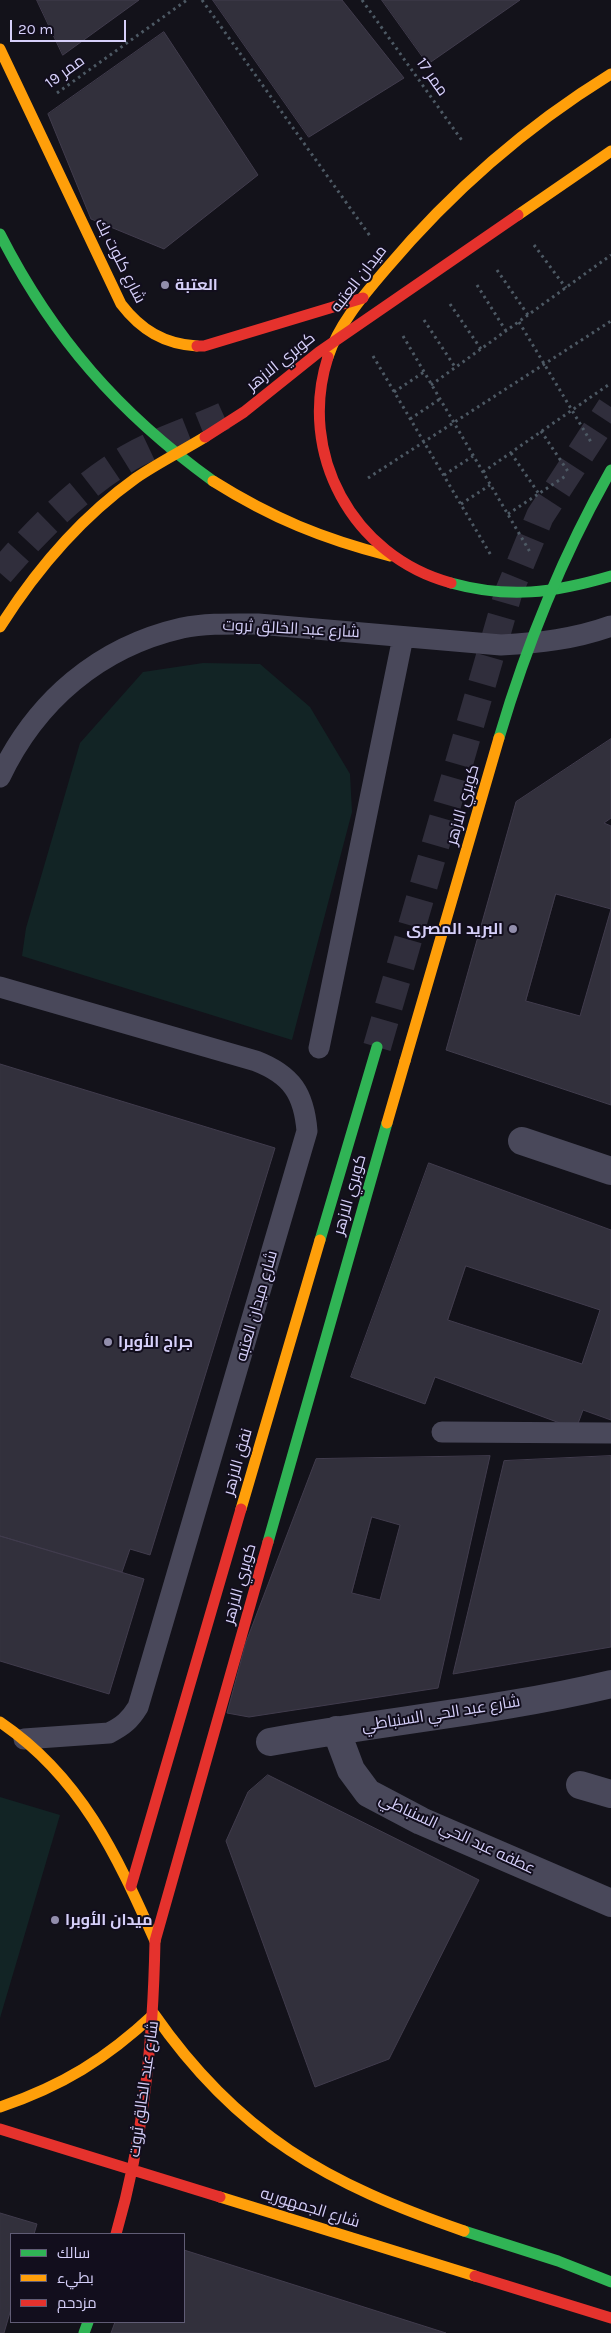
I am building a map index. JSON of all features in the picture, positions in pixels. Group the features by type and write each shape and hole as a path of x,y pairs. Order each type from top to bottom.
{"main road":[{"name":"شارع كلوت بك","path":"0,49 121,304 133,320 148,332 165,341 185,346 204,346 363,298"},
{"name":"ميدان العتبه","path":"611,74 560,108 482,169 419,231 390,264 338,333 325,364 318,398 318,432 325,466 339,497 354,521 396,558 450,584 481,591 552,590 590,583 611,576"},
{"name":"كوبري الازهر","path":"0,627 42,566 70,534 102,505 136,479 202,440 259,402 281,381 319,352 611,151"},
{"path":"0,234 28,285 80,358 127,411 168,447 208,478 260,509 298,528 347,545 396,558"},
{"name":"كوبري الازهر","path":"155,1941 405,1061 518,672 540,613 566,555 611,470"},
{"name":"نفق الازهر","path":"131,1886 377,1047"},
{"path":"0,1722 24,1739 50,1762 73,1788 93,1817 131,1886 155,1941"},
{"name":"شارع عبد الخالق ثروت","path":"116,2233 133,2171 143,2119 154,2014 155,1941"},
{"path":"0,2107 30,2098 73,2078 97,2063 127,2040 154,2014"},
{"name":"شارع الجمهوريه","path":"154,2014 184,2055 228,2104 266,2136 301,2160 339,2181 388,2203 491,2240 559,2259 611,2282"},
{"name":"شارع الجمهوريه","path":"0,2129 611,2318"}],"street":[{"path":"522,1141 611,1171"},
{"name":"شارع عبد الحي السنباطي","path":"270,1742 336,1730 392,1724 574,1693 611,1684"},
{"name":"عطفه عبد الحي السنباطي","path":"336,1730 351,1770 368,1793 421,1821 611,1902"},
{"path":"580,1786 611,1794"}],"lane":[{"name":"شارع عبد الخالق ثروت","path":"0,777 11,753 31,723 55,696 112,653 147,638 184,628 221,624 258,624 501,645 538,643 574,637 611,626"},
{"path":"319,1048 403,636"},
{"name":"شارع ميدان العتبه","path":"0,987 256,1061 274,1068 288,1080 300,1095 306,1113 307,1132 138,1708 131,1719 121,1727 109,1732 24,1739"},
{"path":"442,1432 611,1432"}],"path":[{"name":"ممر 19","path":"30,112 186,0"},
{"path":"202,0 390,264"},
{"name":"ممر 17","path":"362,0 482,169"},
{"path":"526,250 534,245 566,288"},
{"path":"431,385 611,255"},
{"path":"489,274 504,264"},
{"path":"496,269 528,315"},
{"path":"468,288 482,278"},
{"path":"475,283 506,331"},
{"path":"448,301 481,349"},
{"path":"415,322 429,313"},
{"path":"422,317 455,367"},
{"path":"339,497 611,321"},
{"path":"519,322 594,446"},
{"path":"400,331 552,590"},
{"path":"370,351 513,592"},
{"path":"394,392 424,372"},
{"path":"482,472 610,385"},
{"path":"410,419 440,399"},
{"path":"541,431 569,474"},
{"path":"511,453 539,494"},
{"path":"444,475 473,456"},
{"path":"508,514 576,468"},
{"path":"461,504 490,485"}],"shaded area":[{"path":"203,663 260,664 310,707 350,774 352,812 292,1040 22,956 26,928 80,743 143,672"},
{"path":"0,1797 60,1815 0,2018"}],"building":[{"path":"37,0 139,0 63,55"},
{"path":"213,0 342,0 404,78 309,137"},
{"path":"382,0 520,0 428,64"},
{"path":"164,32 258,175 164,249 91,219 48,114"},
{"name":"البريد المصرى","path":"611,739 611,818 604,823 611,826 611,909 611,1105 446,1050 516,802","holes":["556,894 611,909 580,1016 526,1001"]},
{"name":"جراج الأوبرا","path":"0,1064 275,1148 150,1555 130,1549 122,1572 0,1536"},
{"path":"429,1163 611,1230 611,1420 583,1410 576,1429 435,1377 425,1404 351,1377","holes":["466,1266 600,1310 582,1364 448,1320"]},
{"path":"490,1456 438,1688 249,1717 227,1713 246,1642 316,1459","holes":["372,1517 400,1525 380,1600 352,1593"]},
{"path":"611,1456 611,1647 453,1674 504,1461"},
{"path":"0,1536 144,1579 109,1694 0,1661"},
{"path":"268,1775 479,1880 389,2059 315,2087 226,1841 248,1792"},
{"path":"0,2213 37,2224 34,2233 10,2233 10,2312 4,2333 0,2333"},
{"path":"185,2250 446,2333 111,2333 115,2323 185,2323"}],"tunnel":[{"path":"377,1047 508,594 540,516 611,407"},
{"path":"0,573 44,525 76,495 111,469 153,445 224,416"}],"traffic: fast":[{"path":"0,234 42,307 91,371 148,428 213,481"},
{"path":"499,738 521,668 547,601 593,502 611,470"},
{"path":"451,583 492,591 531,592 570,587 611,576"},
{"path":"320,1240 377,1047"},
{"path":"268,1542 387,1123"},
{"path":"464,2231 558,2261 611,2282"},
{"path":"84,2333 88,2323"}],"traffic: slow":[{"path":"0,49 121,304 137,321 154,334 174,342 197,346"},
{"path":"328,357 345,321 361,299 436,213 519,139 579,94 611,74"},
{"path":"518,215 611,151"},
{"path":"0,627 44,565 96,510 136,478 205,437"},
{"path":"213,481 256,506 298,526 320,535 390,556"},
{"path":"405,1061 499,738"},
{"path":"387,1123 405,1061"},
{"path":"241,1509 320,1240"},
{"path":"0,1722 53,1767 74,1793 110,1848 155,1941"},
{"path":"154,2014 186,2056 219,2092 253,2123 290,2150 328,2174 370,2194 464,2231"},
{"path":"0,2107 43,2090 82,2070 118,2045 154,2014"},
{"path":"220,2197 475,2276"}],"traffic: jam":[{"path":"205,437 244,412 319,352 518,215"},
{"path":"197,346 204,346 363,298"},
{"path":"328,357 320,393 320,429 327,464 341,496 360,525 386,550 416,569 451,583"},
{"path":"131,1886 241,1509"},
{"path":"155,1941 268,1542"},
{"path":"116,2233 134,2162 145,2089 152,2015 155,1941"},
{"path":"0,2129 220,2197"},
{"path":"475,2276 611,2318"}],"place":[{"name":"العتبة","path":"165,285"},
{"name":"البريد المصرى","path":"513,929"},
{"name":"جراج الأوبرا","path":"108,1342"},
{"name":"ميدان الأوبرا","path":"55,1920"}]}
